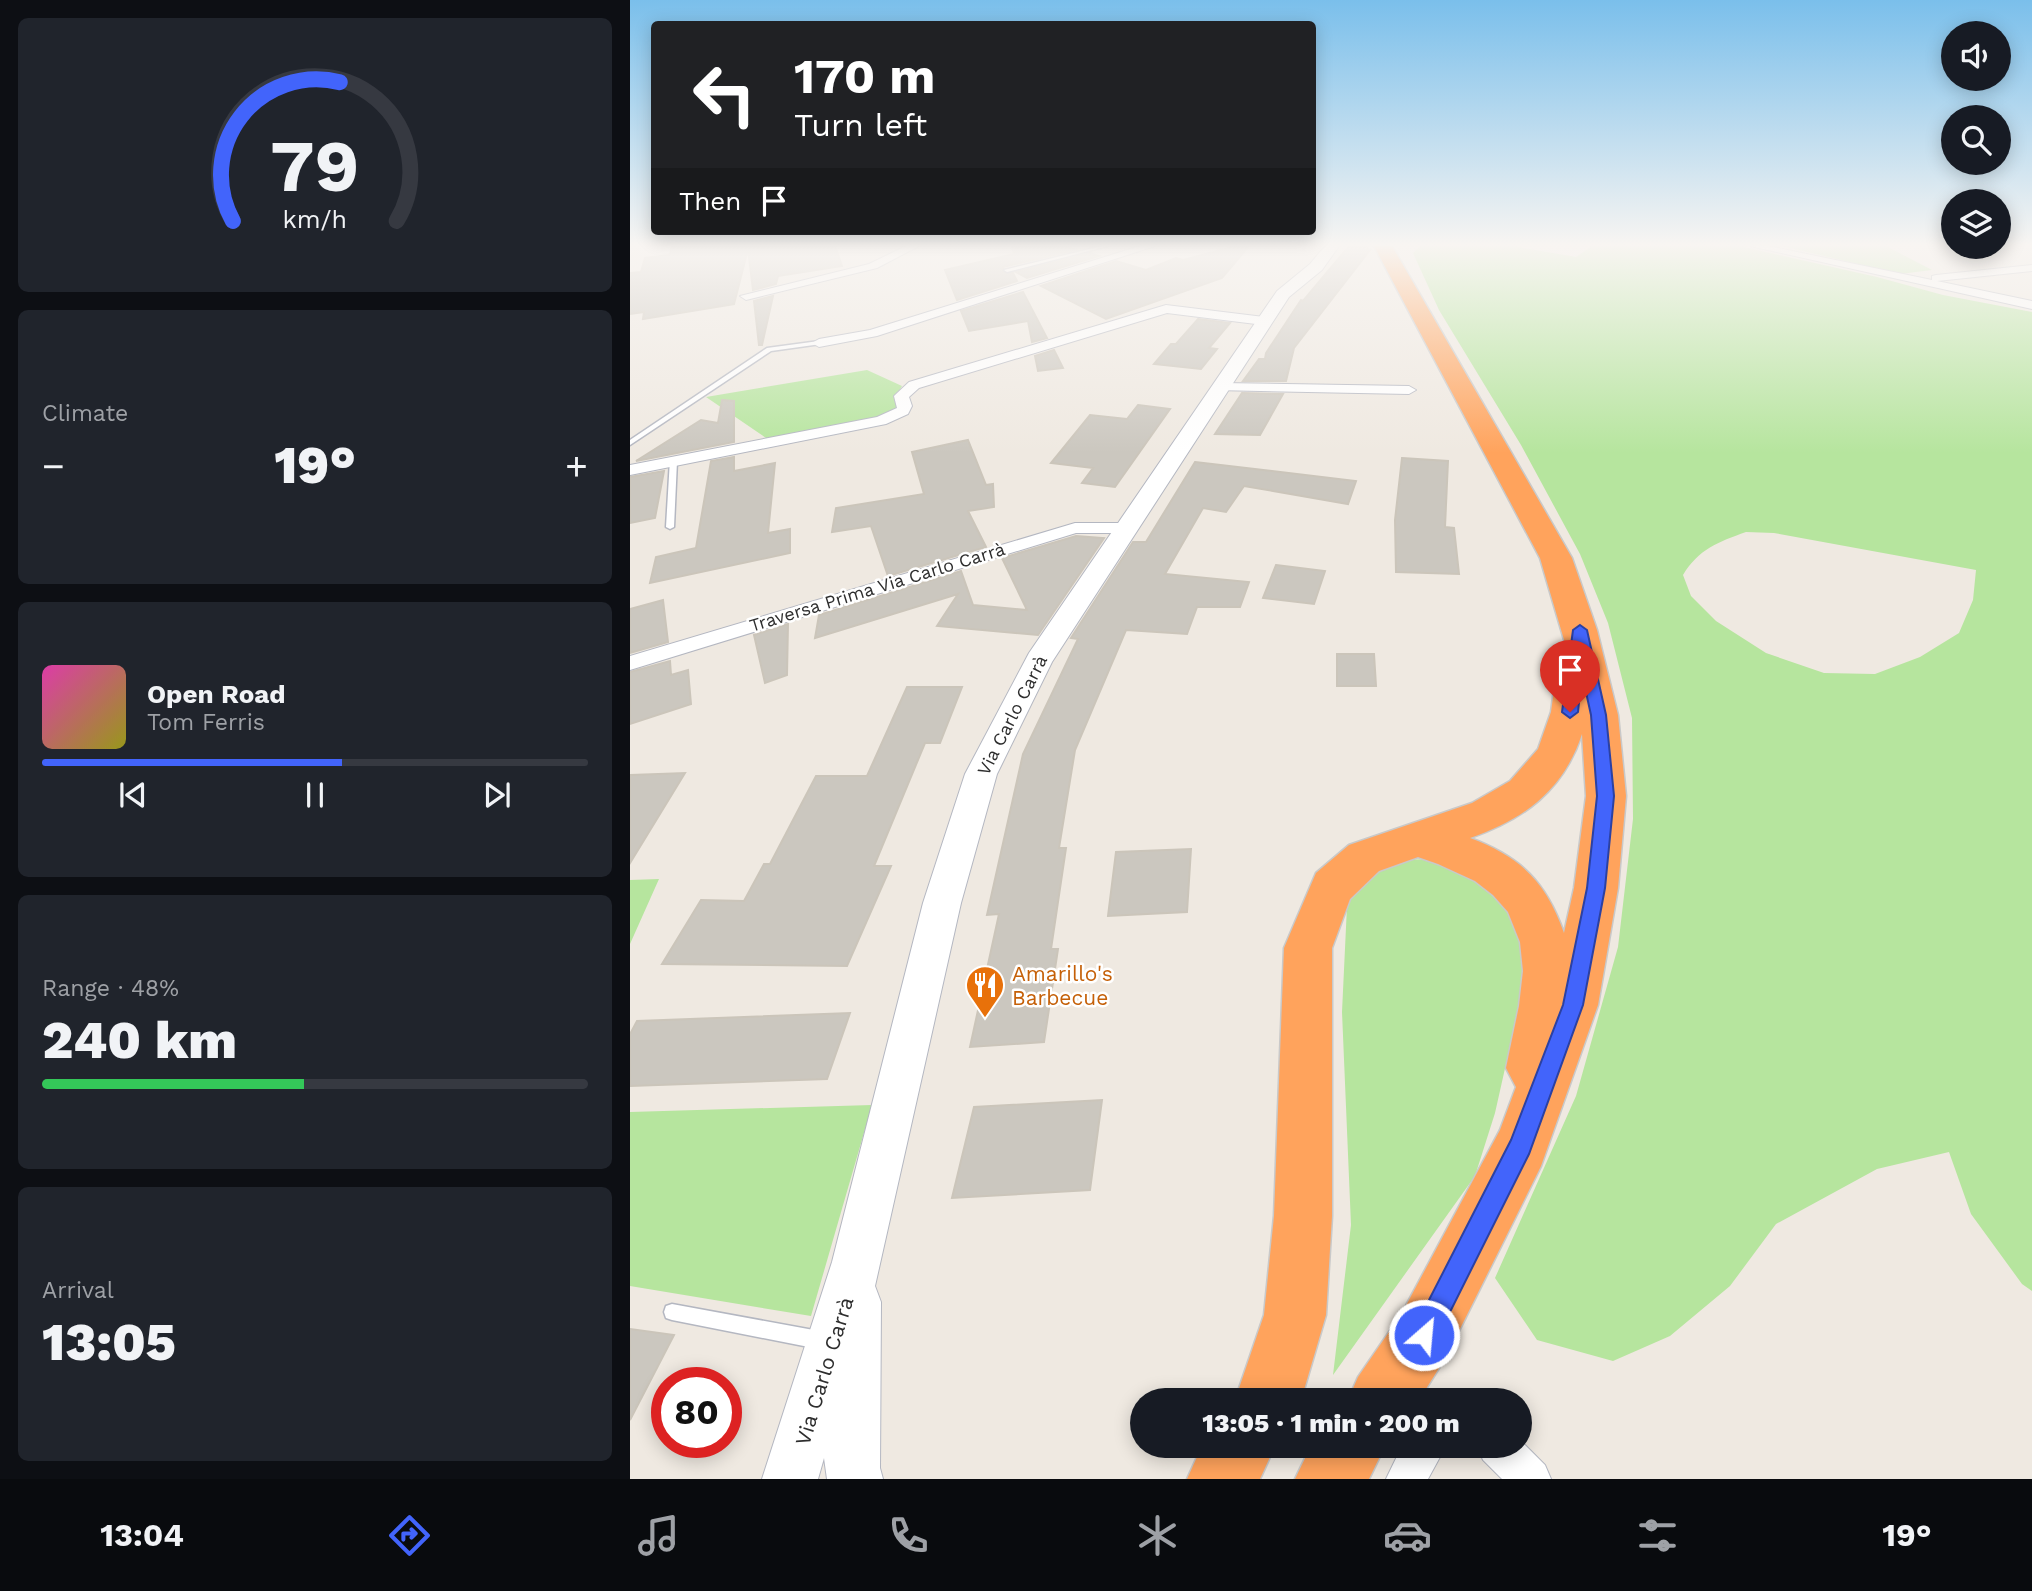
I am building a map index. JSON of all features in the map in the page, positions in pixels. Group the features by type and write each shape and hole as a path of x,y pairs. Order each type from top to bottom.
{"highway":[{"path":"1389,1388 1424,1335 1521,1146 1573,1005 1596,888 1606,796 1599,715 1580,630 1556,558 1423,315"},
{"path":"1272,1388 1295,1315 1303,1216 1308,948 1332,887 1364,858 1487,815 1524,792 1555,756 1570,712 1580,630"},
{"path":"1419,840 1459,850 1500,872 1522,895 1541,929 1547,973 1521,1146"},
{"path":"1221,1479 1234,1458"},
{"path":"1329,1479 1343,1458"}],"main road":[{"name":"Via Carlo Carrà","path":"790,1479 857,1262 942,903 981,775 1039,660 1268,315"},
{"name":"Via Carlo Carrà","path":"855,1479 852,1468 857,1262"}],"street":[{"path":"820,343 931,315"},
{"path":"630,470 881,421 903,411 905,406 901,396 914,385 1146,315"},
{"path":"1215,315 1264,321"},
{"path":"1220,387 1409,390"},
{"name":"Traversa Prima Via Carlo Carrà","path":"630,663 1075,528 1127,528"},
{"path":"1406,1479 1417,1458"},
{"path":"1509,1458 1531,1479"}],"lane":[{"path":"630,443 769,349 820,343"},
{"path":"670,527 674,461"},
{"path":"672,1312 832,1342"}],"green space":[{"path":"1442,315 2032,315 2032,1291 2022,1284 1971,1214 1949,1152 1877,1169 1776,1224 1730,1286 1670,1336 1613,1361 1537,1340 1495,1278 1576,1096 1618,947 1633,819 1632,718 1608,623 1580,554 1521,445","holes":["1746,532 1774,533 1976,570 1973,600 1959,633 1920,657 1875,674 1824,673 1766,653 1716,621 1691,596 1683,575 1703,553 1718,543"]},
{"path":"867,370 902,386 896,397 899,405 897,413 769,440 706,397"},
{"path":"1429,859 1459,865 1528,919 1528,966 1495,1113 1475,1176 1333,1375 1351,1225 1342,1012 1347,906 1357,883 1399,860"},
{"path":"659,879 630,944 630,880"},
{"path":"872,1105 811,1316 630,1286 630,1112"}],"building":[{"path":"644,315 667,315 643,319"},
{"path":"756,315 769,315 762,345 759,345"},
{"path":"963,315 1035,315 1047,338 1032,342 1028,321 969,331"},
{"path":"1098,315 1117,315 1106,319"},
{"path":"1291,315 1320,315 1294,348 1286,381 1243,381 1259,359 1265,359 1266,353"},
{"path":"1198,319 1230,323 1209,348 1217,349 1201,369 1154,364 1171,344 1176,344"},
{"path":"1054,350 1063,368 1038,371 1035,356"},
{"path":"1242,393 1283,394 1260,435 1215,434"},
{"path":"722,400 734,401 734,442 636,461 701,420 718,423"},
{"path":"1138,405 1170,409 1115,487 1082,483 1093,468 1051,463 1090,415 1127,419"},
{"path":"968,440 986,485 993,484 994,507 968,511 986,547 888,576 871,526 832,532 836,508 924,494 912,452"},
{"path":"734,457 734,471 775,463 768,533 790,529 790,553 650,583 656,557 696,548 711,461"},
{"path":"1402,458 1448,461 1445,527 1454,528 1459,574 1396,572 1395,520"},
{"path":"1195,462 1356,481 1348,504 1244,486 1226,512 1203,508 1165,574 1249,582 1240,607 1197,607 1187,634 1126,630 1075,750 1059,848 1066,848 1051,949 1058,949 1044,1042 970,1047 999,914 987,915 1023,754 1078,639 1071,638 1133,542 1146,542"},
{"path":"664,471 655,518 630,523 630,477"},
{"path":"1076,536 1104,538 1038,635 937,626 958,594 815,638 819,615 961,571 973,605 1027,610 1002,558"},
{"path":"1276,565 1325,571 1314,604 1263,598"},
{"path":"663,600 668,642 630,653 630,609"},
{"path":"788,624 787,675 765,683 754,635"},
{"path":"1337,654 1374,654 1376,686 1337,686"},
{"path":"670,661 671,675 688,670 691,704 630,724 630,672"},
{"path":"907,687 962,687 940,743 925,743 874,866 891,866 847,966 662,964 701,900 744,901 764,864 770,864 816,776 867,776"},
{"path":"685,773 630,863 630,775"},
{"path":"1191,849 1187,912 1108,916 1116,852"},
{"path":"850,1013 827,1079 630,1086 630,1034 637,1021"},
{"path":"1102,1100 1090,1190 952,1198 974,1107"},
{"path":"630,1329 674,1335 657,1367 651,1367 651,1379 630,1420"}],"place":[{"name":"Amarillo's Barbecue","path":"985,1019"}],"route":[{"path":"1424,1335 1521,1146 1573,1005 1596,888 1606,796 1599,715 1580,630 1570,712"}]}
